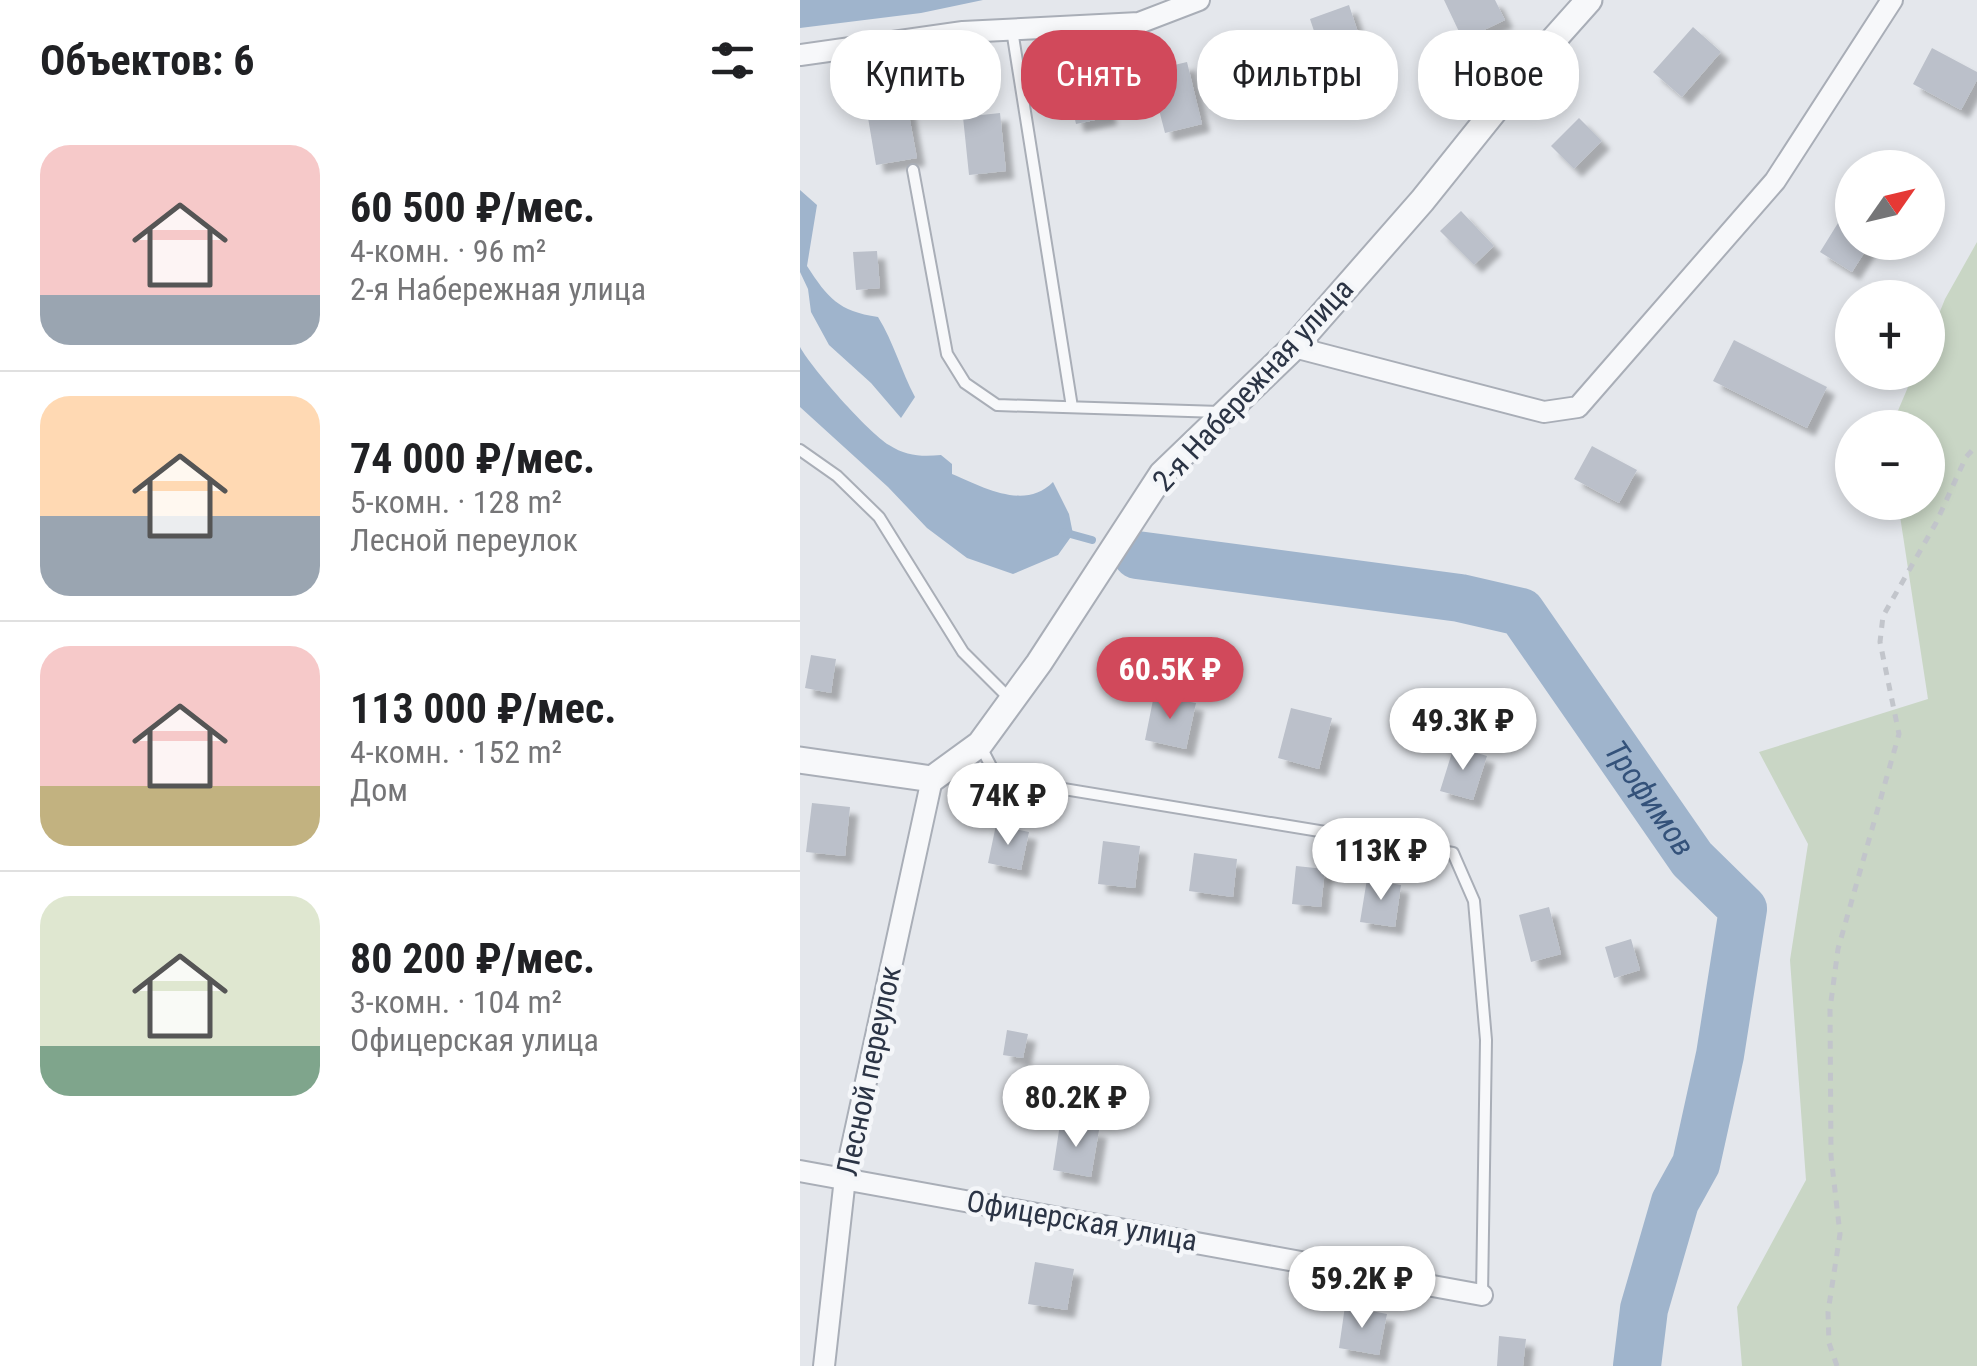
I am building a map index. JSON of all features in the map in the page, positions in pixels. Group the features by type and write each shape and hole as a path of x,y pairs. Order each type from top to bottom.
{"street":[{"path":"800,56 963,32 1139,22 1199,0"},
{"name":"2-я Набережная улица","path":"932,779 980,744 1162,474 1294,347 1589,0"},
{"path":"1294,347 1544,412 1578,407 1776,181 1892,0"},
{"path":"800,760 932,779"},
{"name":"Лесной переулок","path":"824,1366 846,1178 932,779"},
{"name":"Офицерская улица","path":"800,1171 1482,1294"}],"lane":[{"path":"1012,30 1072,408"},
{"path":"913,170 947,354 964,383 997,405 1226,412"},
{"path":"800,450 837,476 879,518 963,652 1012,701"},
{"path":"980,744 997,778 1453,853 1474,901 1486,1040 1482,1294"}],"path":[{"path":"1837,1366 1829,1343 1828,1312 1840,1234 1831,1156 1830,1009 1838,949 1899,734 1880,642 1883,616 1977,444"}],"green space":[{"path":"1977,242 1977,1366 1742,1366 1737,1307 1806,1180 1790,960 1808,844 1759,752 1928,699 1901,520 1945,520 1945,410 1898,410 1907,390 1945,390 1945,299"}],"water":[{"path":"800,0 983,0 921,13 800,28"},
{"path":"800,190 817,205 807,266 821,287 843,307 878,317 915,397 901,418 871,383 829,345 811,312 808,289 800,272"},
{"path":"800,347 855,414 895,449 914,455 941,455 952,464 952,474 1004,494 1030,495 1053,482 1069,514 1073,534 1058,555 1013,574 967,558 927,528 800,407"}],"building":[{"path":"1444,0 1495,0 1505,20 1484,30 1458,30"},
{"path":"1349,5 1357,30 1314,30 1310,19"},
{"path":"1693,27 1721,52 1682,97 1653,72"},
{"path":"1932,48 1977,72 1977,80 1961,110 1913,84"},
{"path":"1187,62 1197,120 1202,124 1165,133 1162,120 1177,120 1177,64"},
{"path":"1579,118 1602,141 1574,169 1551,146"},
{"path":"868,120 910,120 917,158 876,165"},
{"path":"963,120 1001,120 1006,171 969,175"},
{"path":"1461,211 1494,246 1474,265 1440,231"},
{"path":"1835,228 1835,260 1860,260 1852,272 1820,252"},
{"path":"877,251 880,288 856,290 853,252"},
{"path":"1734,340 1827,387 1807,428 1713,381"},
{"path":"1592,446 1637,470 1619,503 1574,479"},
{"path":"811,655 836,659 831,693 805,688"},
{"path":"1154,695 1196,703 1186,749 1145,740"},
{"path":"1291,708 1332,718 1319,769 1278,758"},
{"path":"1454,746 1487,756 1473,800 1440,791"},
{"path":"812,803 850,807 845,856 806,852"},
{"path":"996,825 1029,832 1021,870 988,863"},
{"path":"1103,841 1140,846 1135,888 1098,884"},
{"path":"1194,853 1237,859 1233,897 1189,891"},
{"path":"1296,866 1325,869 1321,907 1292,904"},
{"path":"1367,879 1401,885 1395,927 1360,922"},
{"path":"1549,907 1561,954 1531,962 1519,915"},
{"path":"1631,939 1640,970 1614,978 1605,947"},
{"path":"1007,1030 1028,1034 1023,1058 1003,1055"},
{"path":"1060,1124 1099,1130 1091,1177 1053,1170"},
{"path":"1035,1262 1074,1269 1067,1310 1028,1304"},
{"path":"1345,1306 1387,1314 1379,1355 1339,1348"},
{"path":"1499,1336 1526,1339 1523,1366 1497,1366"}],"waterway":[{"name":"Трофимов","path":"1063,532 1092,540"},
{"name":"Трофимов","path":"1137,555 1460,598 1521,612 1692,859 1743,909 1720,1055 1696,1164 1675,1202 1644,1309 1637,1366"}]}
